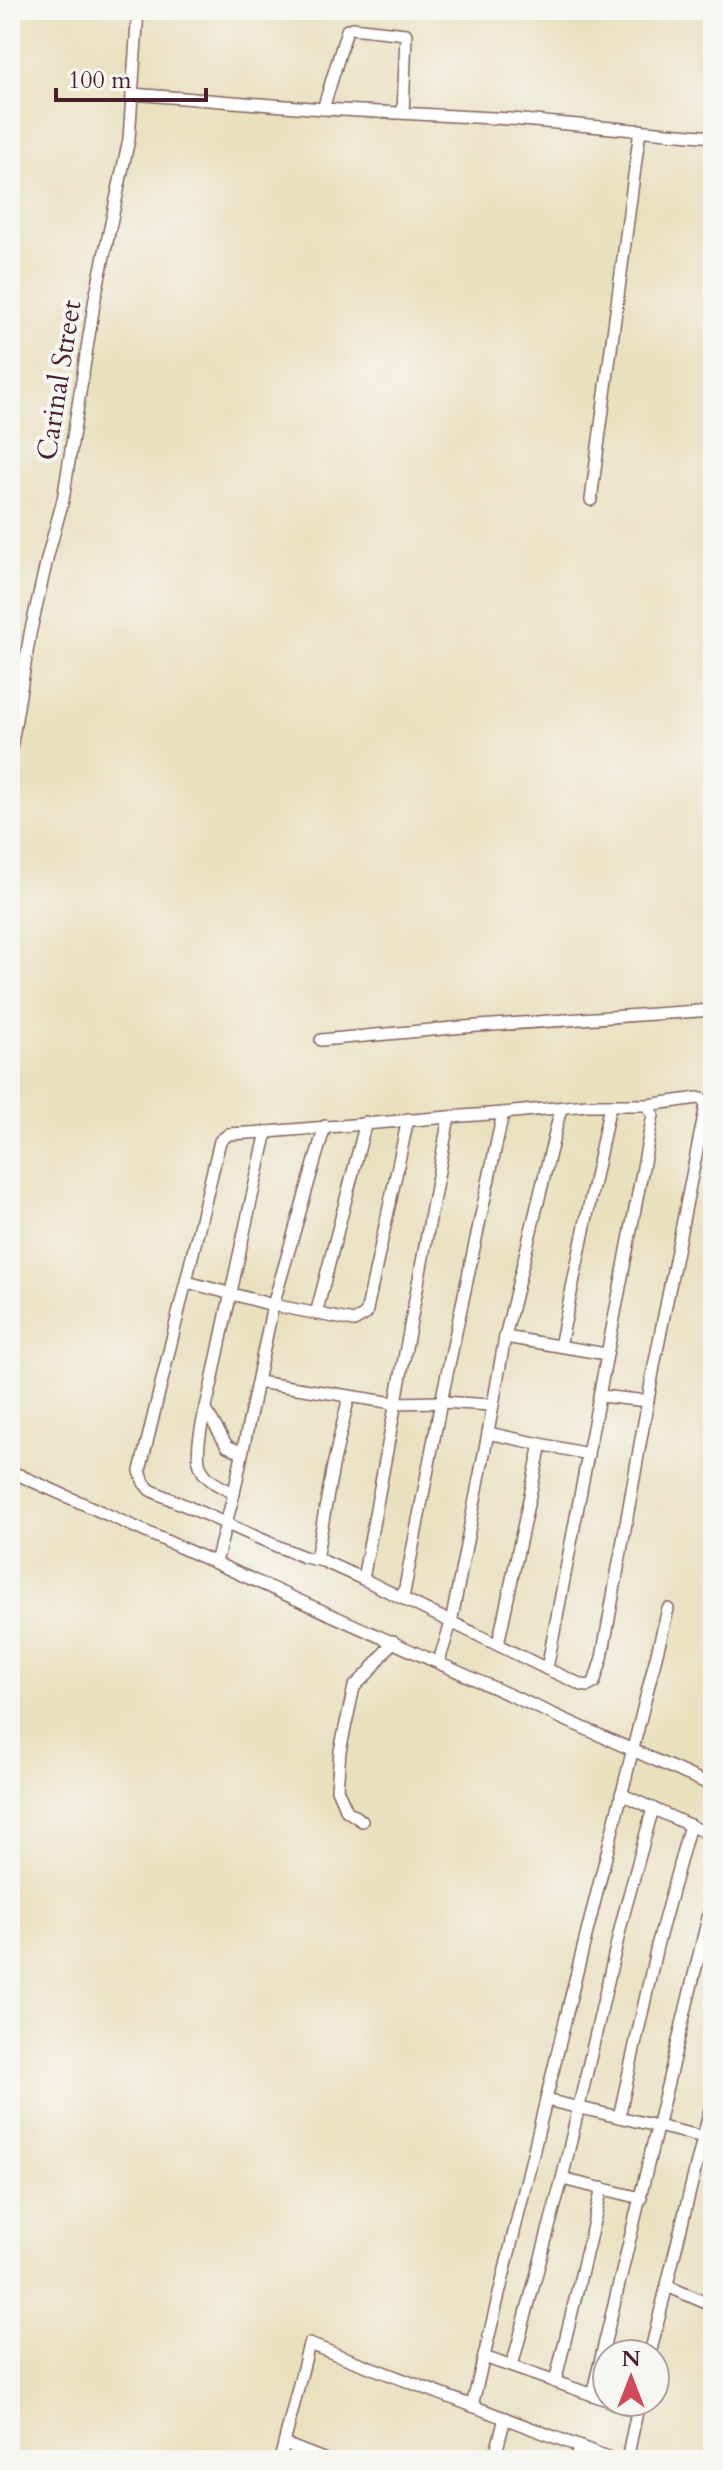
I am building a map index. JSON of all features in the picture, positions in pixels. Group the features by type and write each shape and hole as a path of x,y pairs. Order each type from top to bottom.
{"street":[{"name":"Carinal Street","path":"10,755 30,634 63,500 95,298 129,139 138,10"},
{"path":"323,109 347,30 352,28 406,34 403,113"},
{"path":"132,94 511,119 713,137"},
{"path":"591,500 640,130"},
{"path":"321,1040 713,1010"},
{"path":"698,1098 704,1100 706,1105 602,1658 594,1683 582,1685 363,1579 227,1524 150,1490 144,1483 140,1471 220,1141 229,1134 610,1105 648,1105 698,1098"},
{"path":"560,1346 610,1105"},
{"path":"547,1669 653,1115 648,1105"},
{"path":"439,1661 451,1623 505,1337 561,1108"},
{"path":"403,1598 503,1113"},
{"path":"363,1579 449,1117"},
{"path":"187,1282 273,1305 354,1321 366,1314 408,1119"},
{"path":"316,1314 366,1122"},
{"path":"216,1562 234,1493 273,1305 325,1126"},
{"path":"234,1493 215,1484 200,1468 198,1460 230,1292 267,1132"},
{"path":"505,1337 606,1354"},
{"path":"258,1382 394,1403 492,1405"},
{"path":"316,1559 349,1396"},
{"path":"600,1396 648,1401"},
{"path":"206,1410 227,1446 241,1452"},
{"path":"488,1433 588,1454"},
{"path":"498,1644 541,1444"},
{"path":"10,1471 713,1786"},
{"path":"472,2406 668,1609"},
{"path":"362,1821 347,1811 337,1789 340,1751 354,1687 393,1641"},
{"path":"621,1794 713,1836"},
{"path":"512,2366 562,2179 623,1917 653,1808"},
{"path":"619,2117 657,1946 690,1825"},
{"path":"606,2338 713,1897"},
{"path":"654,2338 713,2097"},
{"path":"546,2100 704,2137"},
{"path":"562,2179 641,2198"},
{"path":"555,2382 602,2188"},
{"path":"667,2286 713,2306"},
{"path":"280,2460 309,2344 615,2460"},
{"path":"484,2357 591,2395"},
{"path":"494,2460 505,2418"},
{"path":"627,2460 635,2418"},
{"path":"285,2444 326,2460"},
{"path":"576,2460 579,2446"}]}
